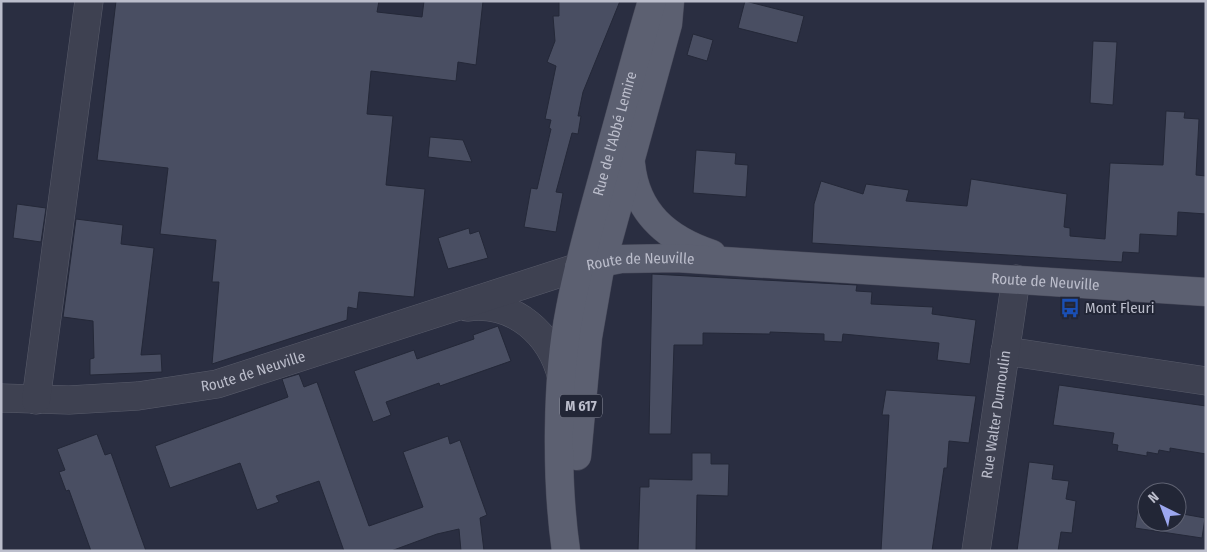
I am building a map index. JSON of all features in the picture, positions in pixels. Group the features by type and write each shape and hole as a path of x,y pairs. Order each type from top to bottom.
{"main road":[{"name":"Rue de l'Abbé Lemire","path":"591,264 652,1"},
{"name":"Rue de l'Abbé Lemire","path":"591,264 631,159 668,24 670,1"},
{"path":"631,159 637,195 655,221 682,242 701,250 752,263"},
{"name":"Route de Neuville","path":"591,264 644,257 1206,292"},
{"name":"M 617","path":"566,551 561,480 562,378 569,310 591,264"},
{"name":"M 617","path":"572,551 574,486 588,337 591,264"}],"street":[{"path":"36,400 89,1"},
{"name":"Route de Neuville","path":"1,398 36,400 138,396 217,384 591,264"},
{"name":"Rue Walter Dumoulin","path":"976,551 1016,279"},
{"path":"448,309 471,306 489,307 518,317 543,337 552,349 557,358 562,378"},
{"path":"1005,351 1206,381"}],"building":[{"path":"116,1 379,1 377,12 422,17 424,1 483,1 476,65 458,62 456,81 371,71 367,114 393,116 386,185 425,189 414,297 359,292 357,309 348,307 347,320 212,364 219,282 212,282 216,240 160,234 168,168 97,160"},
{"path":"559,1 620,1 583,92 578,116 581,116 578,134 572,133 556,192 563,193 556,232 524,227 531,188 537,189 551,129 549,128 551,120 545,119 556,66 547,62 555,41 553,16 559,16"},
{"path":"745,1 804,16 797,43 738,28"},
{"path":"693,34 713,40 707,61 687,55"},
{"path":"1093,41 1117,42 1113,105 1090,103"},
{"path":"1166,111 1185,112 1184,118 1199,119 1196,175 1206,176 1206,214 1178,212 1177,236 1140,234 1139,253 1123,252 1122,262 812,243 814,204 821,181 863,194 866,184 909,190 906,201 967,206 971,179 1067,194 1064,227 1070,228 1070,236 1105,239 1110,163 1163,165"},
{"path":"430,137 463,140 472,162 428,157"},
{"path":"696,150 736,153 735,164 748,165 746,197 693,193"},
{"path":"17,204 46,208 41,242 13,238"},
{"path":"76,219 123,225 121,244 154,248 141,355 161,354 162,372 90,375 90,359 94,358 93,321 63,317"},
{"path":"469,228 470,234 479,231 488,258 448,269 438,238"},
{"path":"652,274 857,285 856,291 872,292 871,304 933,307 932,314 976,320 970,364 937,360 939,343 843,334 842,342 824,341 824,334 770,332 770,334 703,333 703,345 674,345 671,434 649,434"},
{"path":"498,326 511,361 440,386 439,383 386,402 391,415 373,422 354,371 414,350 417,359 474,339 473,335"},
{"path":"299,374 304,387 317,382 369,526 423,507 403,452 448,436 450,444 460,440 487,515 480,518 484,551 461,551 459,529 437,534 391,551 344,551 319,481 276,496 279,502 257,510 240,463 170,488 155,446 288,397 282,379"},
{"path":"1059,385 1206,406 1206,454 1170,448 1170,452 1159,450 1158,454 1147,452 1147,456 1117,451 1118,445 1112,444 1114,433 1053,425"},
{"path":"886,390 976,396 969,443 949,441 947,468 944,468 932,551 881,551 889,415 882,415"},
{"path":"97,434 105,455 111,453 146,551 91,551 69,490 66,491 59,472 65,470 57,449"},
{"path":"692,453 711,453 711,464 729,464 728,496 697,495 696,551 638,551 640,487 649,487 649,479 692,480"},
{"path":"1029,462 1054,465 1052,479 1069,481 1066,499 1076,501 1072,533 1061,532 1058,551 1017,551"},
{"path":"1187,515 1205,518 1202,538 1162,532 1187,532"}],"place":[{"name":"Mont Fleuri","path":"1070,308"}]}
